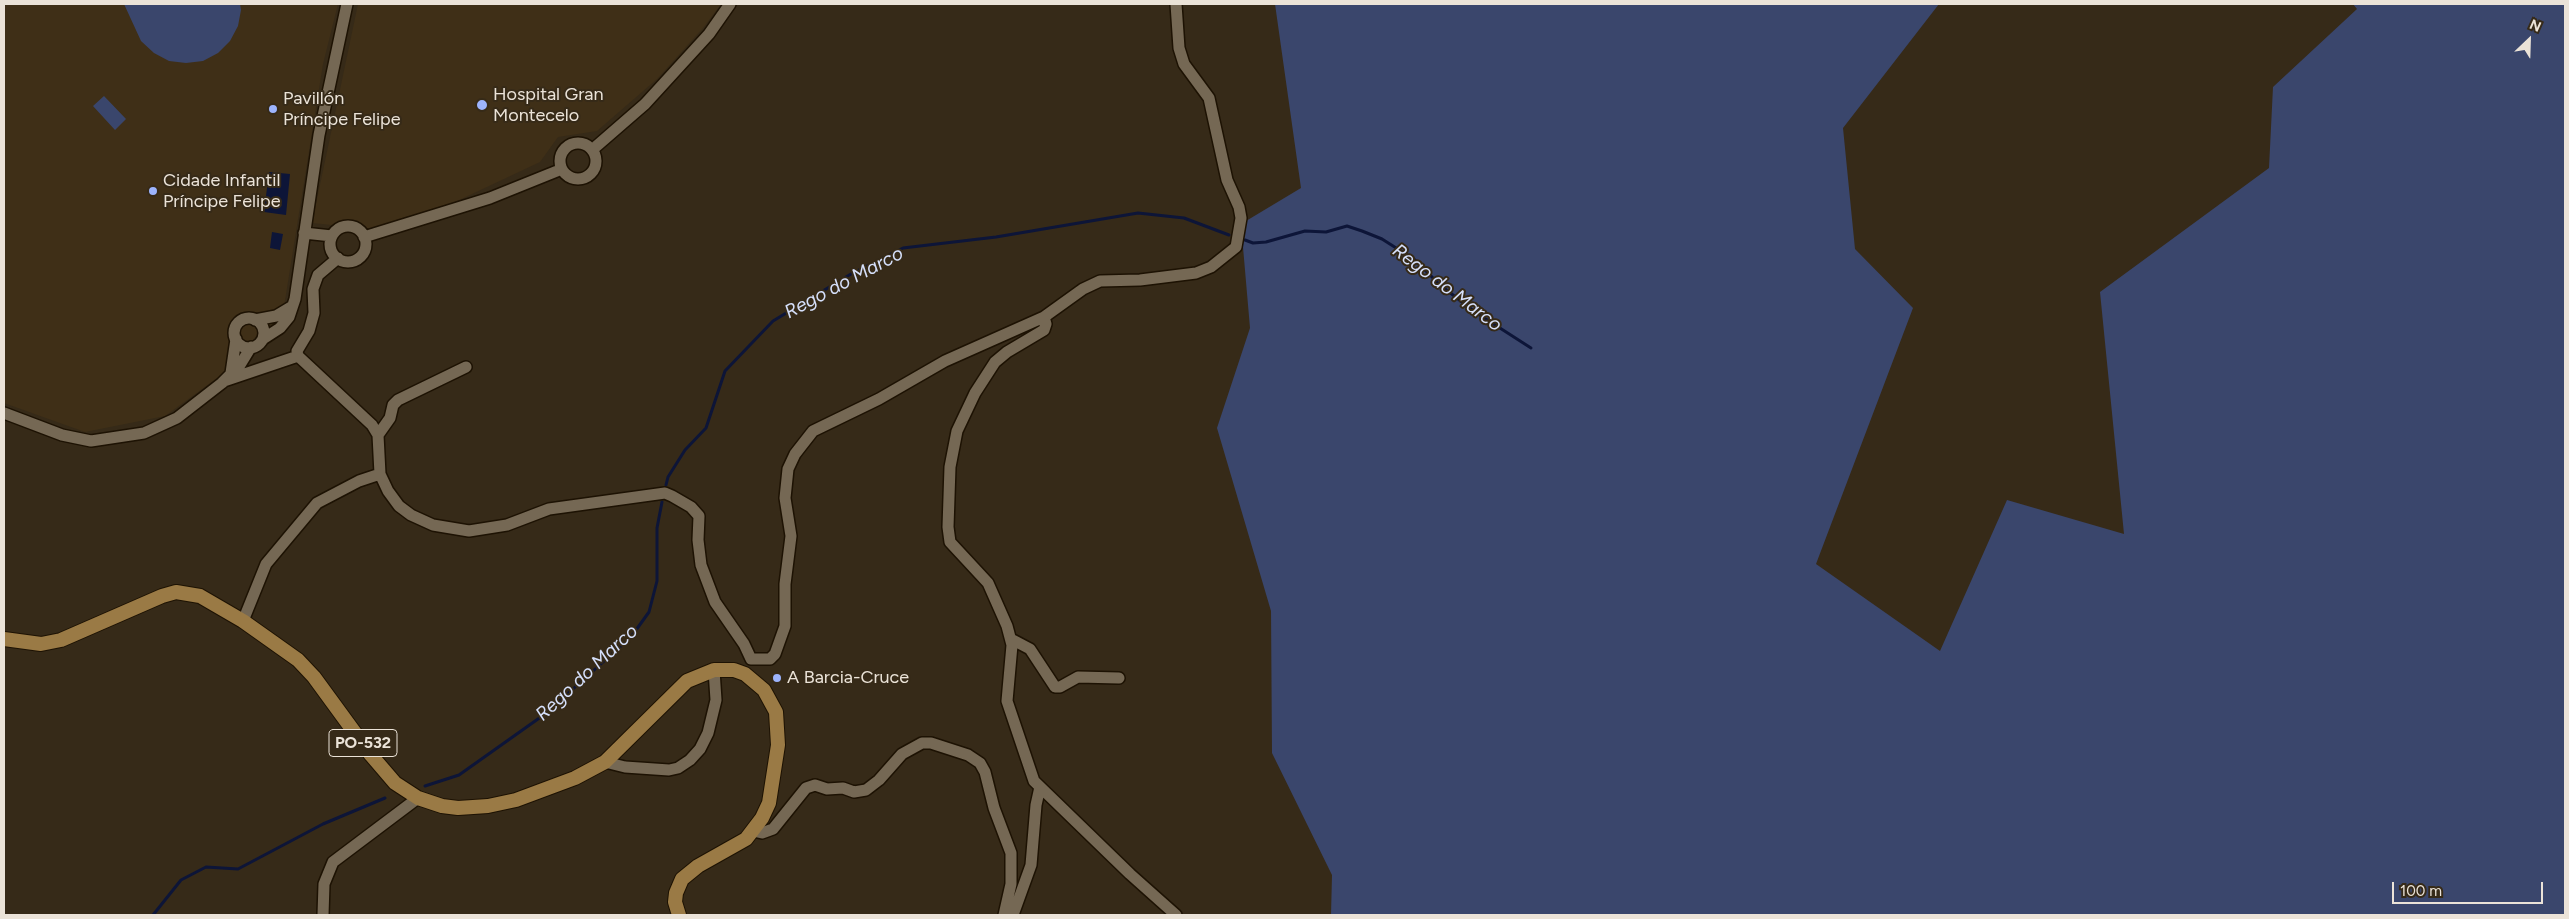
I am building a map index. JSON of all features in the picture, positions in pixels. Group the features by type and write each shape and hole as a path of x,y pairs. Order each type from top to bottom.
{"main road":[{"name":"PO-532","path":"4,639 41,644 60,640 146,602 176,592 200,596 243,621 298,660 314,677 383,770 396,783 418,798 442,806 488,806 542,792 575,778 605,762 677,689 701,673 714,670 734,670 754,680 767,695 776,712 778,745 773,787 766,811 753,831 732,849 698,866 682,879 676,893 675,902 679,915"}],"street":[{"path":"4,413 62,435 91,441 112,440 144,434 176,418 228,377 251,348 280,328 289,317 294,298 319,135 347,4"},
{"path":"592,150 645,104 709,34 730,4"},
{"path":"334,262 318,276 313,289 314,314 311,325 297,351 298,356 365,418 378,435 380,474 388,491 399,506 411,515 433,525 469,531 507,525 549,509 665,493 691,507 698,516 698,547 701,565 715,602 744,644 751,659 770,659 775,654 784,626 785,584 791,536 785,498 788,469 803,442 813,431 879,399 945,361 1044,317 1083,289 1100,281 1140,280 1196,273 1212,267 1236,246 1240,227 1239,208 1227,180 1209,98 1184,64 1179,48 1176,4"},
{"path":"582,144 592,150 596,161 595,167 588,176 576,179 562,169 560,158 566,148 571,145 582,144"},
{"path":"364,237 490,198 562,169"},
{"path":"228,377 236,339 234,330 239,322 248,318 255,320 276,316 314,274 334,262 349,261 359,257 365,248 364,237 357,228 345,226 335,231 330,246 334,262"},
{"path":"304,233 332,236"},
{"path":"294,298 304,295 314,303"},
{"path":"1044,317 1046,324 1044,330 1007,352 995,362 986,375 957,431 951,451 948,527 950,542 988,583 1007,626 1012,645 1007,701 1034,781 1110,856 1176,915"},
{"path":"255,320 263,329 262,339"},
{"path":"236,339 242,346 251,348"},
{"path":"228,377 298,356"},
{"path":"378,435 390,418 393,405 398,400 466,367"},
{"path":"243,621 266,564 317,504 359,481 380,474"},
{"path":"1011,638 1030,649 1055,687 1060,687 1078,677 1119,678"},
{"path":"605,762 625,767 661,770 678,768 690,760 700,750 708,733 716,700 714,670"},
{"path":"753,831 762,833 773,829 806,788 815,785 827,789 842,788 854,792 866,790 879,780 902,754 922,743 968,755 980,763 985,772 994,808 1011,853 1011,884 1004,915"},
{"path":"1013,915 1031,865 1036,805 1040,787"},
{"path":"323,915 324,884 333,862 418,798"}],"shaded area":[{"name":"Cidade Infantil Príncipe Felipe","path":"4,4 338,4 323,64 282,319 263,329 220,376 165,416 85,432 4,403"},
{"path":"124,4 240,4 241,10 238,26 230,41 218,53 203,61 186,63 169,61 154,53 141,41"},
{"name":"Hospital Gran Montecelo","path":"358,4 721,4 703,28 657,79 597,131 558,137 540,162 438,210 371,229 312,223"},
{"path":"1275,4 1939,4 1843,128 1855,249 1913,308 1816,564 1940,651 2007,500 2124,534 2100,292 2269,168 2273,87 2357,9 2353,4 2565,4 2565,915 1331,915 1332,875 1272,753 1271,611 1217,428 1250,328 1241,224 1301,188"},
{"path":"104,96 126,119 115,130 93,106"},
{"path":"269,172 290,174 286,215 264,212"},
{"path":"272,232 283,234 280,250 270,248"}],"waterway":[{"name":"Rego do Marco","path":"666,485 668,477 685,450 706,428 725,371 773,321 851,274 903,248 996,237 1138,213 1184,218 1229,235"},
{"name":"Rego do Marco","path":"1245,240 1253,243 1266,242 1305,231 1326,232 1347,226 1362,231 1382,239 1415,260 1440,285 1475,312 1531,348"},
{"name":"Rego do Marco","path":"425,786 459,775 545,714 631,637 649,612 657,581 657,528 662,502"},
{"name":"Rego do Marco","path":"153,915 181,880 206,867 238,869 323,824 385,798"}],"place":[{"name":"Hospital Gran Montecelo","path":"482,105"},
{"name":"Pavillón Príncipe Felipe","path":"273,109"},
{"name":"Cidade Infantil Príncipe Felipe","path":"153,191"},
{"name":"A Barcia-Cruce","path":"777,678"}]}
